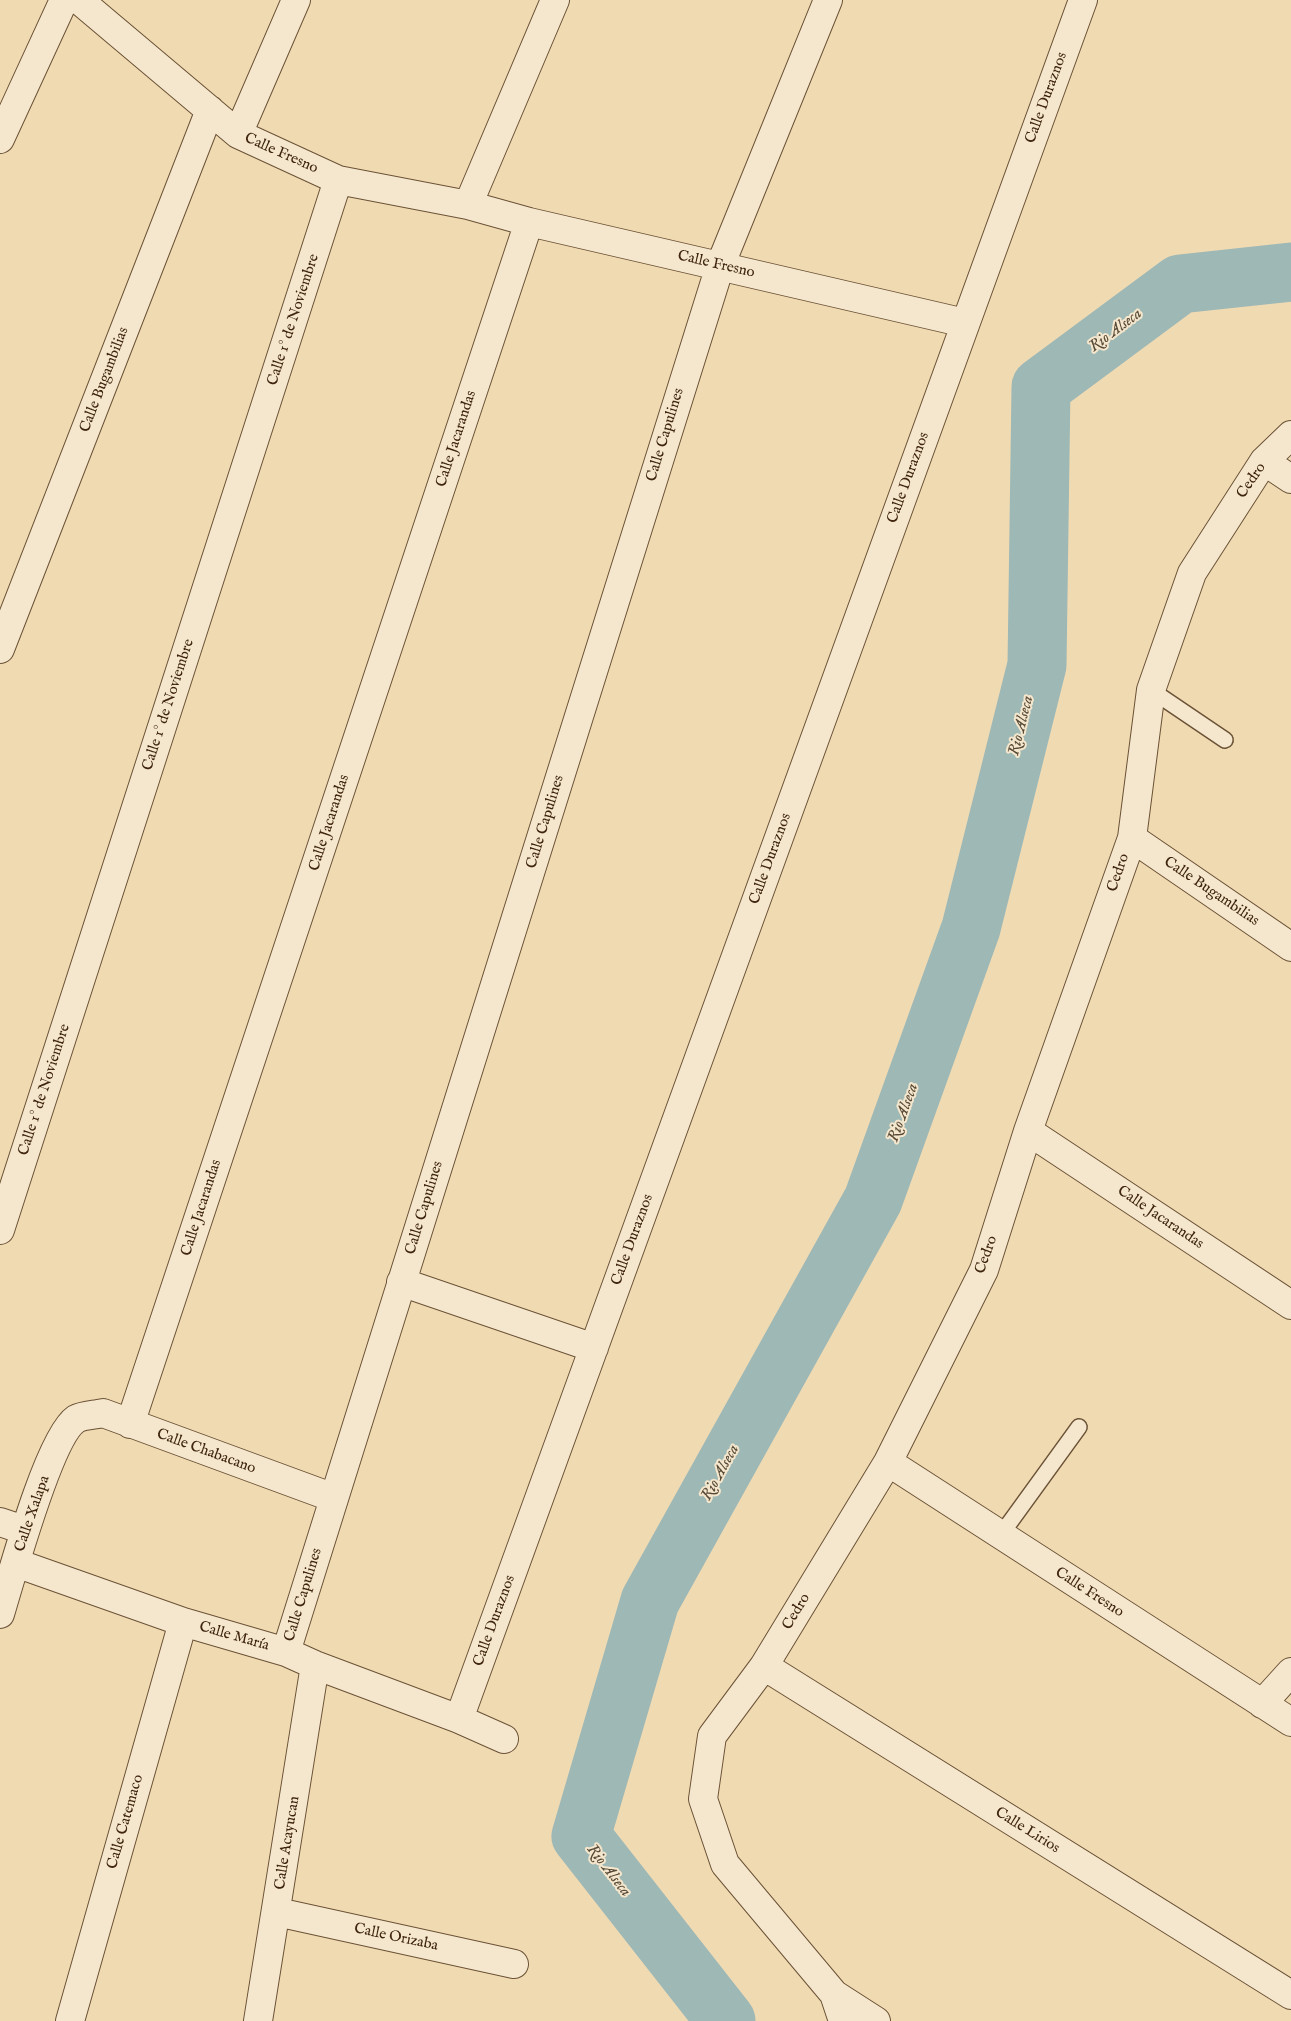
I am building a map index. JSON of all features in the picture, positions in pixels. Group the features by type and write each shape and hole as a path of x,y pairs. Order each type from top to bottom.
{"street":[{"path":"0,139 64,0"},
{"name":"Calle Fresno","path":"79,0 238,134 338,180 468,205 529,222 965,323"},
{"path":"238,134 296,0"},
{"path":"468,205 555,0"},
{"name":"Calle Capulines","path":"286,1652 720,266 828,0"},
{"name":"Calle Duraznos","path":"459,1719 1083,0"},
{"name":"Calle Bugambilias","path":"0,649 210,110"},
{"name":"Calle 1° de Noviembre","path":"0,1230 338,180"},
{"name":"Calle Jacarandas","path":"130,1424 529,222"},
{"name":"Cedro","path":"843,2021 834,1994 725,1864 702,1799 712,1736 764,1666 888,1462 984,1270 1028,1131 1132,838 1151,690 1192,573 1264,461 1291,434"},
{"path":"1264,461 1291,480"},
{"name":"Calle Bugambilias","path":"1132,838 1291,947"},
{"name":"Calle Jacarandas","path":"1028,1131 1291,1305"},
{"path":"402,1282 594,1348"},
{"name":"Calle Chabacano","path":"76,1419 102,1413 334,1498"},
{"name":"Calle Xalapa","path":"0,1614 16,1563 12,1526 60,1438 76,1419"},
{"name":"Calle Fresno","path":"888,1462 1291,1722"},
{"name":"Calle María","path":"16,1563 183,1622 286,1652 315,1666 459,1719 504,1739"},
{"name":"Calle Catemaco","path":"70,2021 183,1622"},
{"name":"Calle Acayucan","path":"258,2021 315,1666"},
{"name":"Calle Lirios","path":"764,1666 1291,1995"},
{"path":"1262,1704 1291,1672"},
{"name":"Calle Orizaba","path":"277,1912 514,1964"},
{"path":"834,1994 876,2021"}],"lane":[{"path":"1151,690 1225,740"},
{"path":"1000,1536 1079,1427"}],"waterway":[{"name":"Rio Alseca","path":"726,2021 581,1836 650,1601 873,1200 971,928 1037,665 1041,387 1180,284 1291,272"}]}
